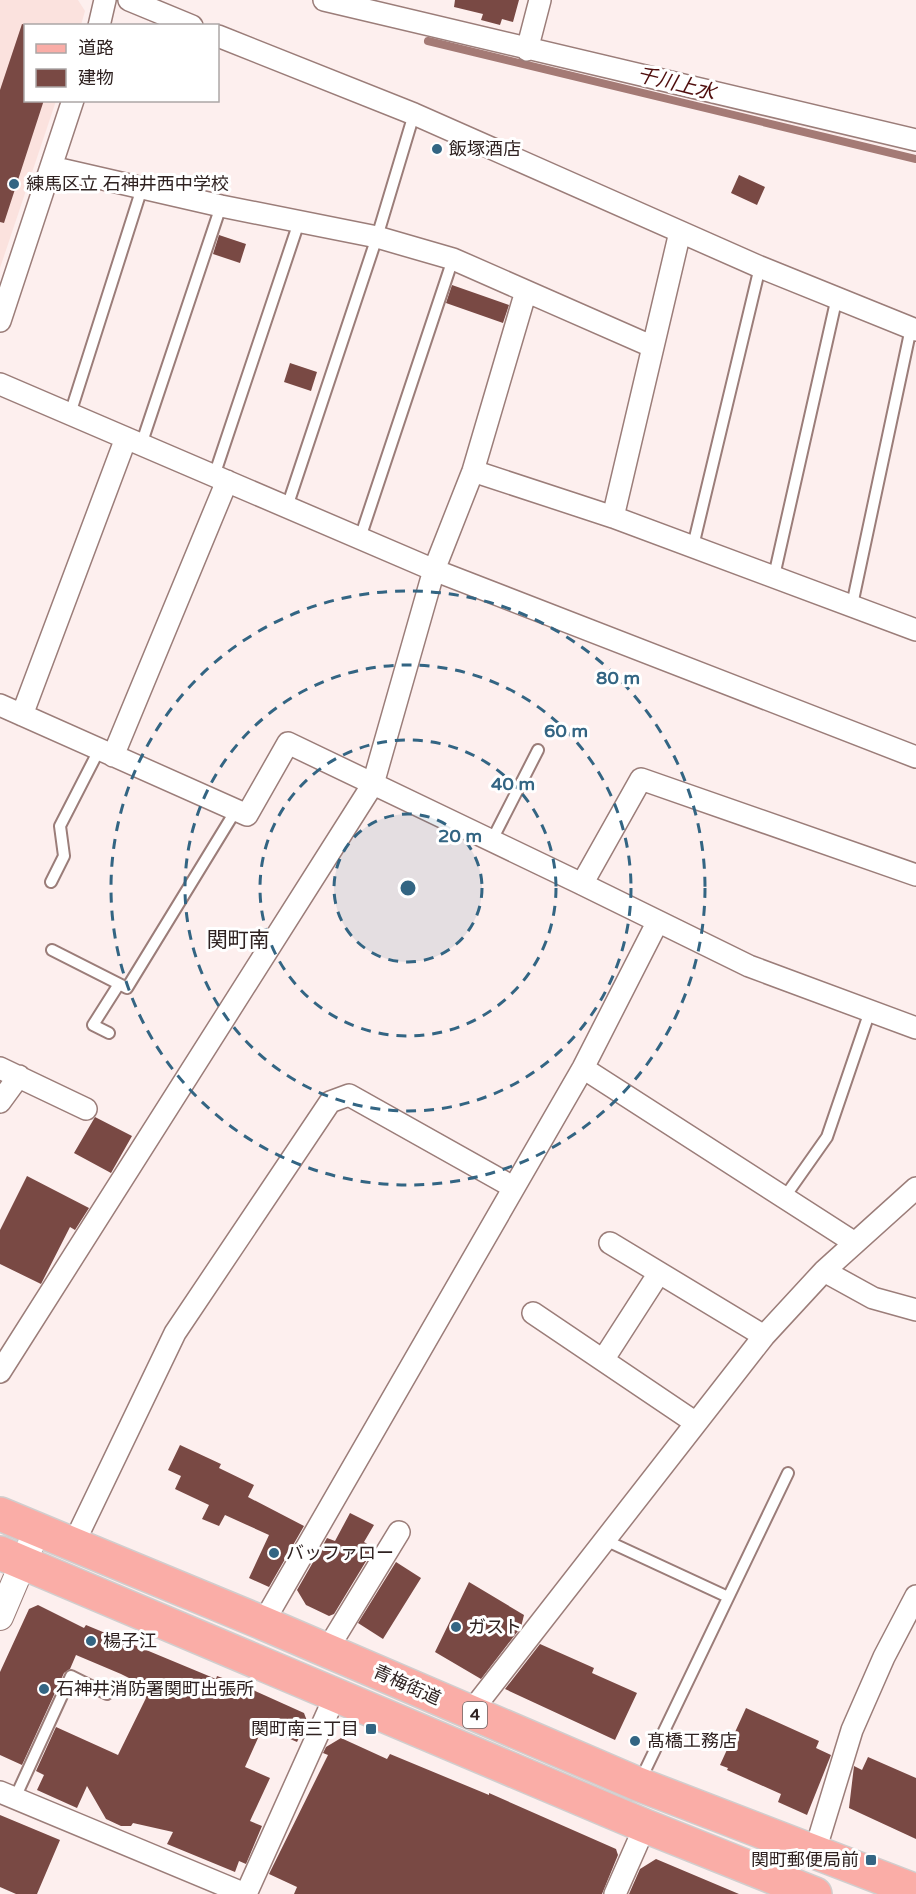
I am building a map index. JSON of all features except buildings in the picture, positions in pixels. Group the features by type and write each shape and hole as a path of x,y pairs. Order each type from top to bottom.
{"main road":[{"name":"青梅街道","path":"0,1514 327,1650 638,1784 916,1891"},
{"name":"青梅街道","path":"12,1558 645,1826 815,1894"}],"street":[{"path":"99,24 105,0"},
{"path":"129,0 187,24"},
{"path":"324,0 916,141"},
{"path":"527,50 540,0"},
{"path":"219,36 414,114 760,267 914,329"},
{"path":"0,321 73,102"},
{"path":"51,167 221,206 377,237 453,259 651,345"},
{"path":"613,517 651,345 680,232"},
{"path":"0,1372 373,784 434,570 473,471 526,291"},
{"path":"0,384 434,570 916,757"},
{"path":"22,715 134,441"},
{"path":"473,471 613,517 916,630"},
{"path":"106,753 221,478"},
{"path":"0,705 247,815 288,743 749,966 916,1028"},
{"path":"582,884 641,779 916,875"},
{"path":"263,1623 583,1068 657,923"},
{"path":"583,1068 855,1244"},
{"path":"0,1102 9,1072 86,1109"},
{"path":"73,1545 175,1334 330,1102 349,1095 513,1187"},
{"path":"470,1713 764,1336 824,1271 916,1188"},
{"path":"610,1243 764,1336"},
{"path":"824,1271 873,1298 916,1310"},
{"path":"603,1360 659,1273"},
{"path":"533,1313 696,1423"},
{"path":"0,1617 12,1558 37,1530"},
{"path":"327,1650 399,1532"},
{"path":"815,1851 852,1730 884,1657 916,1596"},
{"path":"7,1795 245,1894 336,1694"},
{"path":"615,1894 645,1826"}],"lane":[{"path":"287,507 377,237 414,114"},
{"path":"70,414 142,188"},
{"path":"134,441 221,206"},
{"path":"221,478 299,222"},
{"path":"360,538 453,259"},
{"path":"693,546 760,267"},
{"path":"774,576 837,297"},
{"path":"852,605 914,329"},
{"path":"491,842 538,750"},
{"path":"51,882 64,856 60,826 106,753"},
{"path":"52,950 127,988 236,810"},
{"path":"109,1033 93,1025 119,984"},
{"path":"784,1198 827,1137 870,1011"},
{"path":"638,1784 788,1473"},
{"path":"605,1540 728,1597"},
{"path":"7,1795 70,1677 107,1694"}],"shaded area":[{"name":"練馬区立 石神井西中学校","path":"0,0 78,0 85,11 81,24 24,24 24,102 56,102 0,268"}],"waterway":[{"name":"千川上水","path":"428,41 916,159"}],"place":[{"name":"飯塚酒店","path":"437,149"},
{"name":"練馬区立 石神井西中学校","path":"14,184"},
{"name":"バッファロー","path":"274,1553"},
{"name":"ガスト","path":"456,1627"},
{"name":"楊子江","path":"91,1641"},
{"name":"石神井消防署関町出張所","path":"44,1689"},
{"name":"関町南三丁目","path":"371,1729"},
{"name":"髙橋工務店","path":"635,1741"},
{"name":"関町郵便局前","path":"871,1860"}],"district":[{"name":"関町南","path":"238,940"}]}
